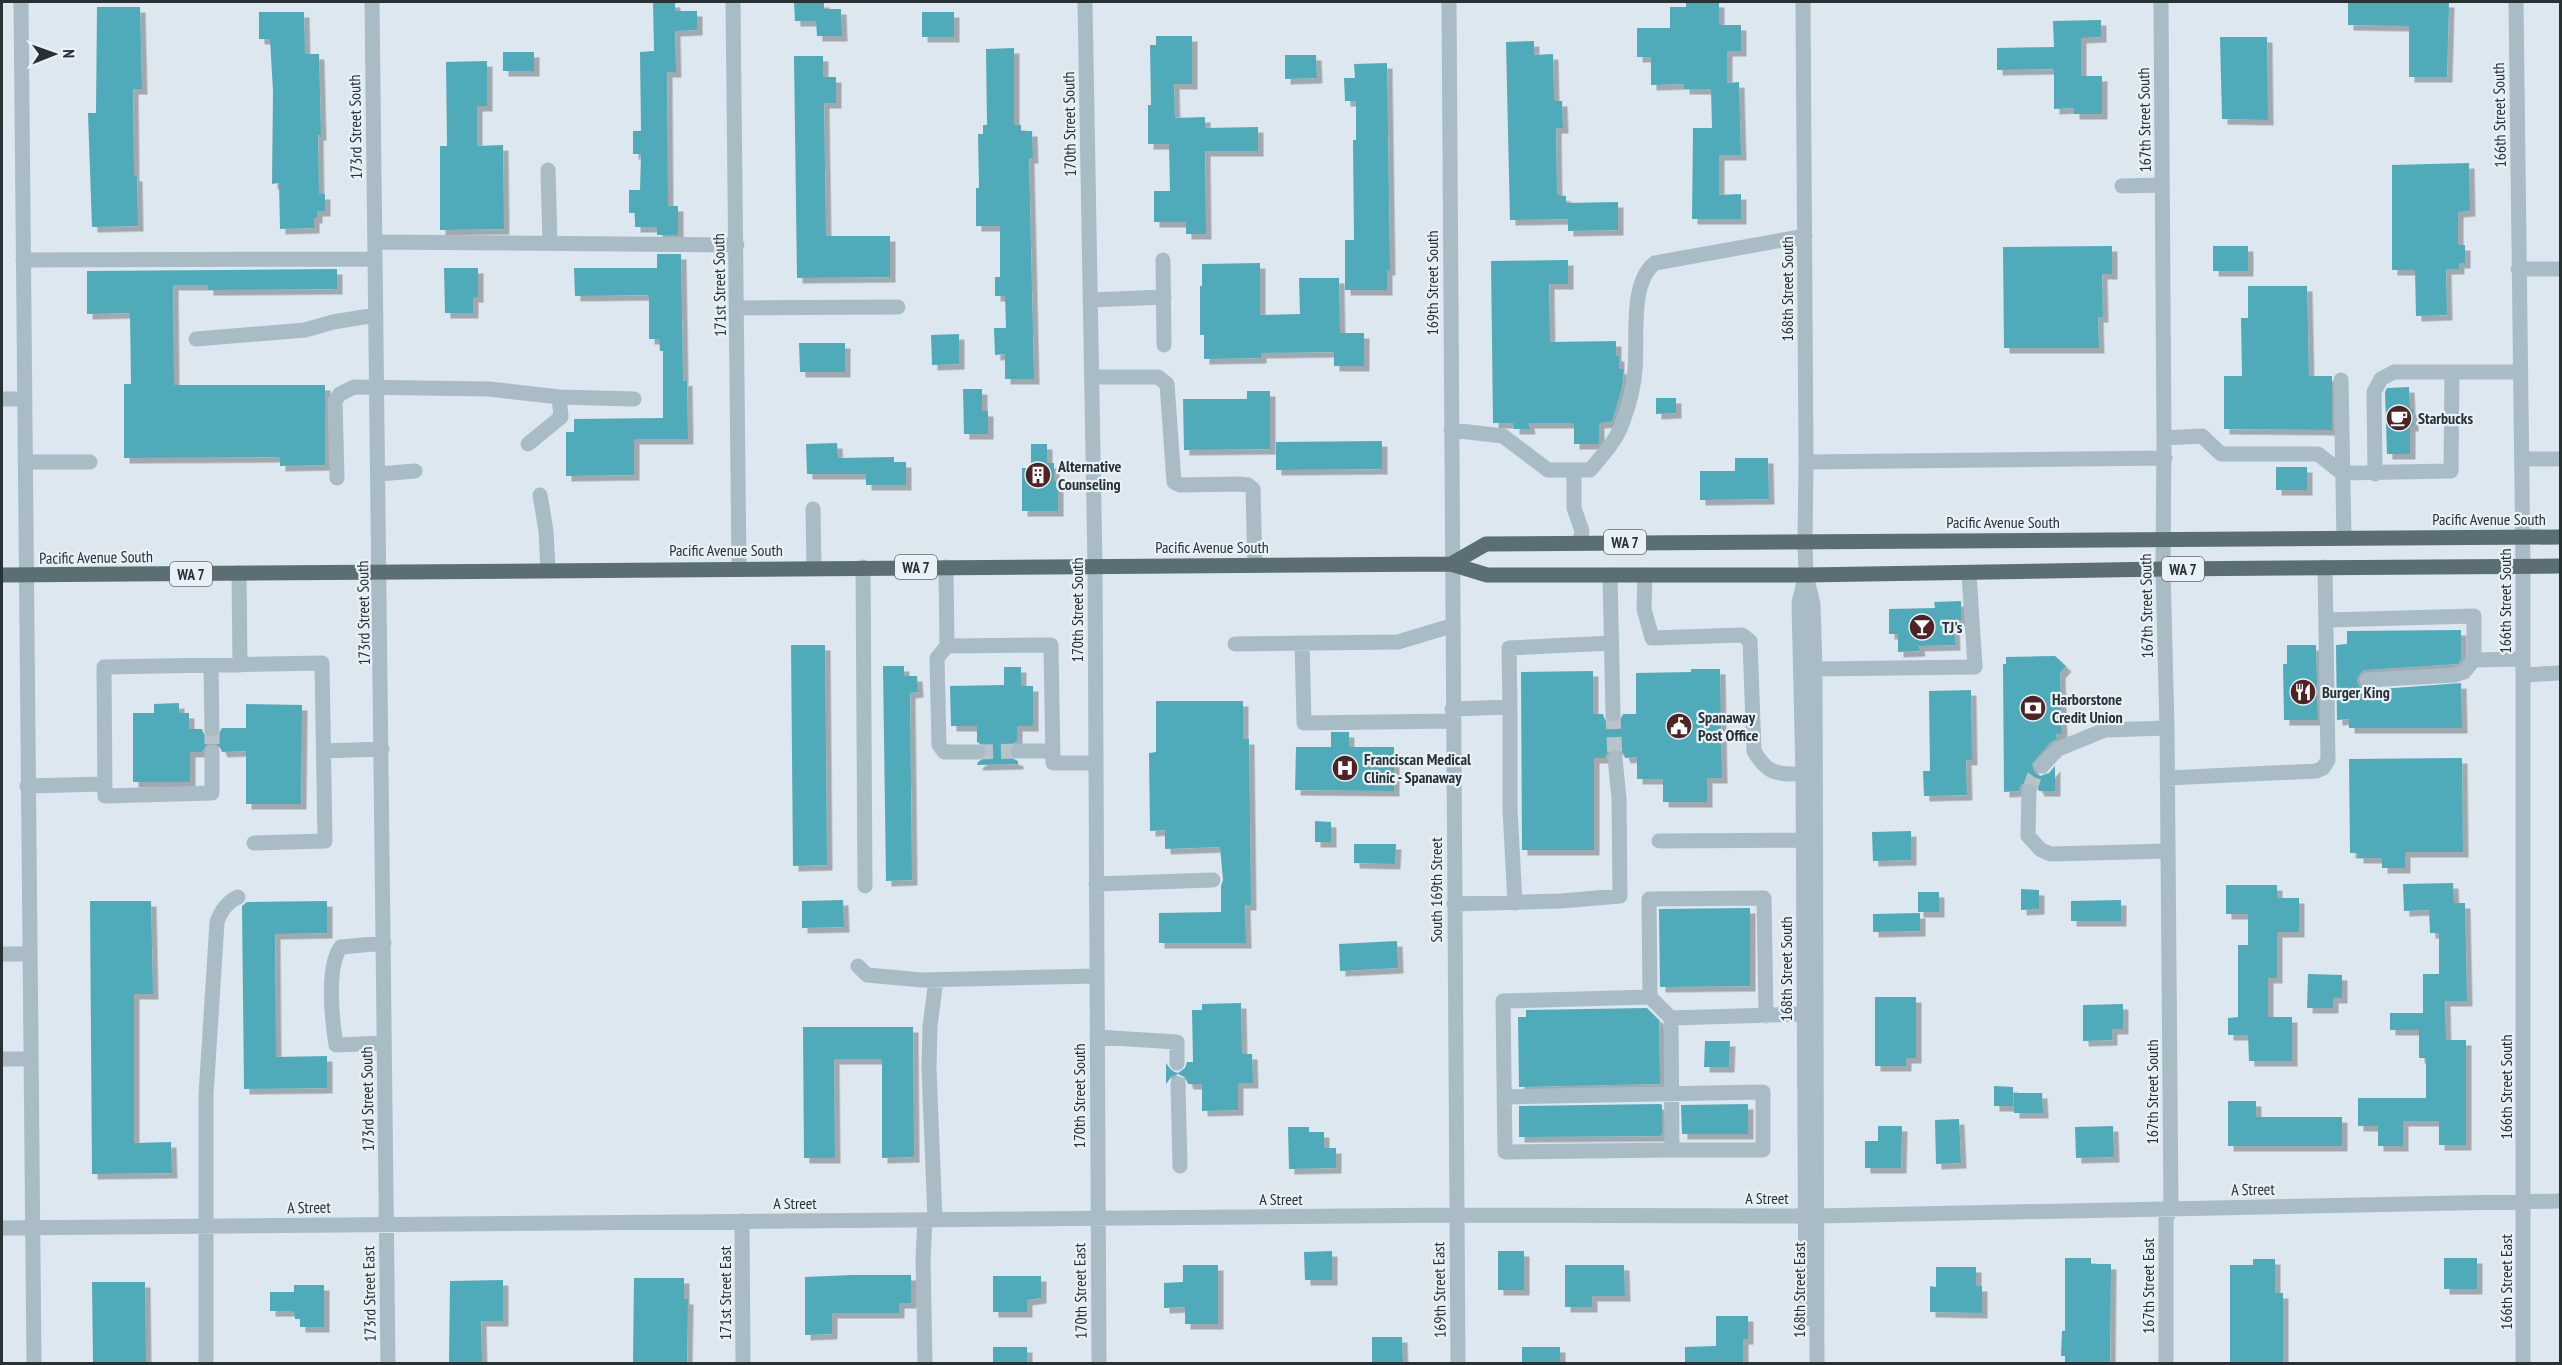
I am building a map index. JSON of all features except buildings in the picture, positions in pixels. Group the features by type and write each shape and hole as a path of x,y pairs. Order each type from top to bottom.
{"main road":[{"name":"Pacific Avenue South","path":"1451,564 1486,544 2560,537"},
{"name":"Pacific Avenue South","path":"2,575 1451,564 1487,575 1806,575 2325,567 2560,566"}],"street":[{"path":"21,2 34,1364"},
{"name":"173rd Street South","path":"372,2 386,1224"},
{"name":"171st Street South","path":"733,2 739,568"},
{"name":"170th Street South","path":"1085,2 1095,566 1097,1218"},
{"name":"169th Street South","path":"1449,2 1451,564"},
{"name":"168th Street South","path":"1803,2 1805,542 1806,575 1813,604 1815,669 1811,1216 1806,1364"},
{"name":"167th Street South","path":"2161,2 2163,569 2167,728 2171,1209"},
{"name":"166th Street South","path":"2516,2 2523,566 2524,1201"},
{"path":"548,170 550,242"},
{"path":"2122,186 2163,185"},
{"path":"1450,430 1503,436 1548,470 1590,470 1622,426 1635,372 1638,295 1646,270 1654,263 1804,236"},
{"path":"375,242 737,245"},
{"path":"23,260 375,259"},
{"path":"1163,260 1164,345"},
{"path":"2518,269 2560,269"},
{"path":"1090,300 1164,297"},
{"path":"737,308 898,307"},
{"path":"196,339 305,330 376,315"},
{"path":"2376,474 2374,392 2381,379 2394,372 2520,372"},
{"path":"2164,438 2202,436 2221,454 2318,454 2342,473 2451,471 2452,372"},
{"path":"1092,377 1158,377 1167,384 1174,482 1180,485 1239,484 1248,485 1253,489 1255,565"},
{"path":"2341,380 2344,538"},
{"path":"337,478 335,401 340,394 354,387 489,389 559,397 634,399"},
{"path":"528,444 561,417 559,397"},
{"path":"2,399 25,399"},
{"path":"1806,462 2164,458"},
{"path":"2522,459 2560,459"},
{"path":"26,462 90,462"},
{"path":"1574,470 1574,508 1582,531 1580,543"},
{"path":"379,474 415,471"},
{"path":"540,495 546,531 548,570"},
{"path":"813,509 814,568"},
{"name":"South 169th Street","path":"1451,564 1456,1215"},
{"path":"863,567 865,886"},
{"path":"946,567 947,646 937,658 939,745 944,752 978,752"},
{"path":"2167,778 2245,776 2316,771 2323,768 2328,760 2325,567"},
{"path":"239,573 240,665"},
{"path":"1815,669 1975,667 1969,573"},
{"path":"1610,575 1614,714"},
{"path":"1645,575 1644,609 1652,638 1742,635 1750,641 1754,751 1762,766 1777,774 1803,774"},
{"name":"168th Street South","path":"1806,575 1799,603 1803,774 1804,1014 1811,1216"},
{"path":"2327,620 2474,616 2475,660 2464,672 2455,675 2367,680"},
{"path":"1235,644 1398,642 1451,626"},
{"path":"1302,643 1304,723 1452,715 1510,707"},
{"path":"1515,903 1510,809 1509,648 1611,643"},
{"path":"947,646 1051,645 1053,763 1096,763"},
{"path":"2475,660 2523,659"},
{"path":"212,752 213,793 105,796 104,667 322,663 325,841 254,843"},
{"path":"211,666 212,729"},
{"path":"2523,675 2560,674"},
{"path":"2042,766 2058,749 2105,730 2167,728"},
{"path":"324,751 382,749"},
{"path":"1018,751 1053,751"},
{"path":"1454,904 1515,903 1620,896 1619,798 1615,758"},
{"path":"27,786 105,784"},
{"path":"2029,791 2028,836 2041,850 2051,854 2168,851"},
{"path":"1659,841 1803,840"},
{"path":"1096,884 1213,880"},
{"path":"206,1364 206,1095 217,922 221,911 230,901 238,897"},
{"path":"1672,1150 1671,1018 1650,997 1649,899 1764,898 1766,1016"},
{"path":"384,943 341,947 335,956 332,1017 336,1044 384,1043"},
{"path":"2,954 29,954"},
{"path":"858,966 867,975 936,980 1096,976"},
{"path":"925,1364 923,1258 930,1220 930,1026 936,980"},
{"path":"1504,1097 1763,1092 1763,1150 1505,1152 1504,1097 1503,1001 1650,997"},
{"path":"1671,1018 1804,1014"},
{"path":"1097,1037 1177,1042 1177,1062"},
{"path":"2,1059 30,1059"},
{"path":"1178,1084 1180,1166"},
{"name":"166th Street East","path":"2523,1364 2524,1201"},
{"name":"A Street","path":"2,1228 1456,1215 1811,1216 2560,1201"},
{"name":"167th Street East","path":"2166,1364 2166,1219 2171,1209"},
{"name":"169th Street East","path":"1456,1215 1458,1364"},
{"name":"168th Street East","path":"1811,1216 1817,1364"},
{"name":"170th Street East","path":"1097,1218 1099,1364"},
{"name":"171st Street East","path":"742,1221 743,1364"},
{"name":"173rd Street East","path":"386,1224 388,1364"}],"tunnel":[{"path":"1613,714 1615,758"},
{"path":"212,729 212,752"},
{"path":"978,752 1018,751"},
{"path":"2029,791 2034,777 2042,766"}],"place":[{"name":"Starbucks","path":"2399,418"},
{"name":"Alternative Counseling","path":"1038,475"},
{"name":"TJ's","path":"1922,627"},
{"name":"Burger King","path":"2303,692"},
{"name":"Harborstone Credit Union","path":"2033,708"},
{"name":"Spanaway Post Office","path":"1679,726"},
{"name":"Franciscan Medical Clinic - Spanaway","path":"1345,768"}]}
